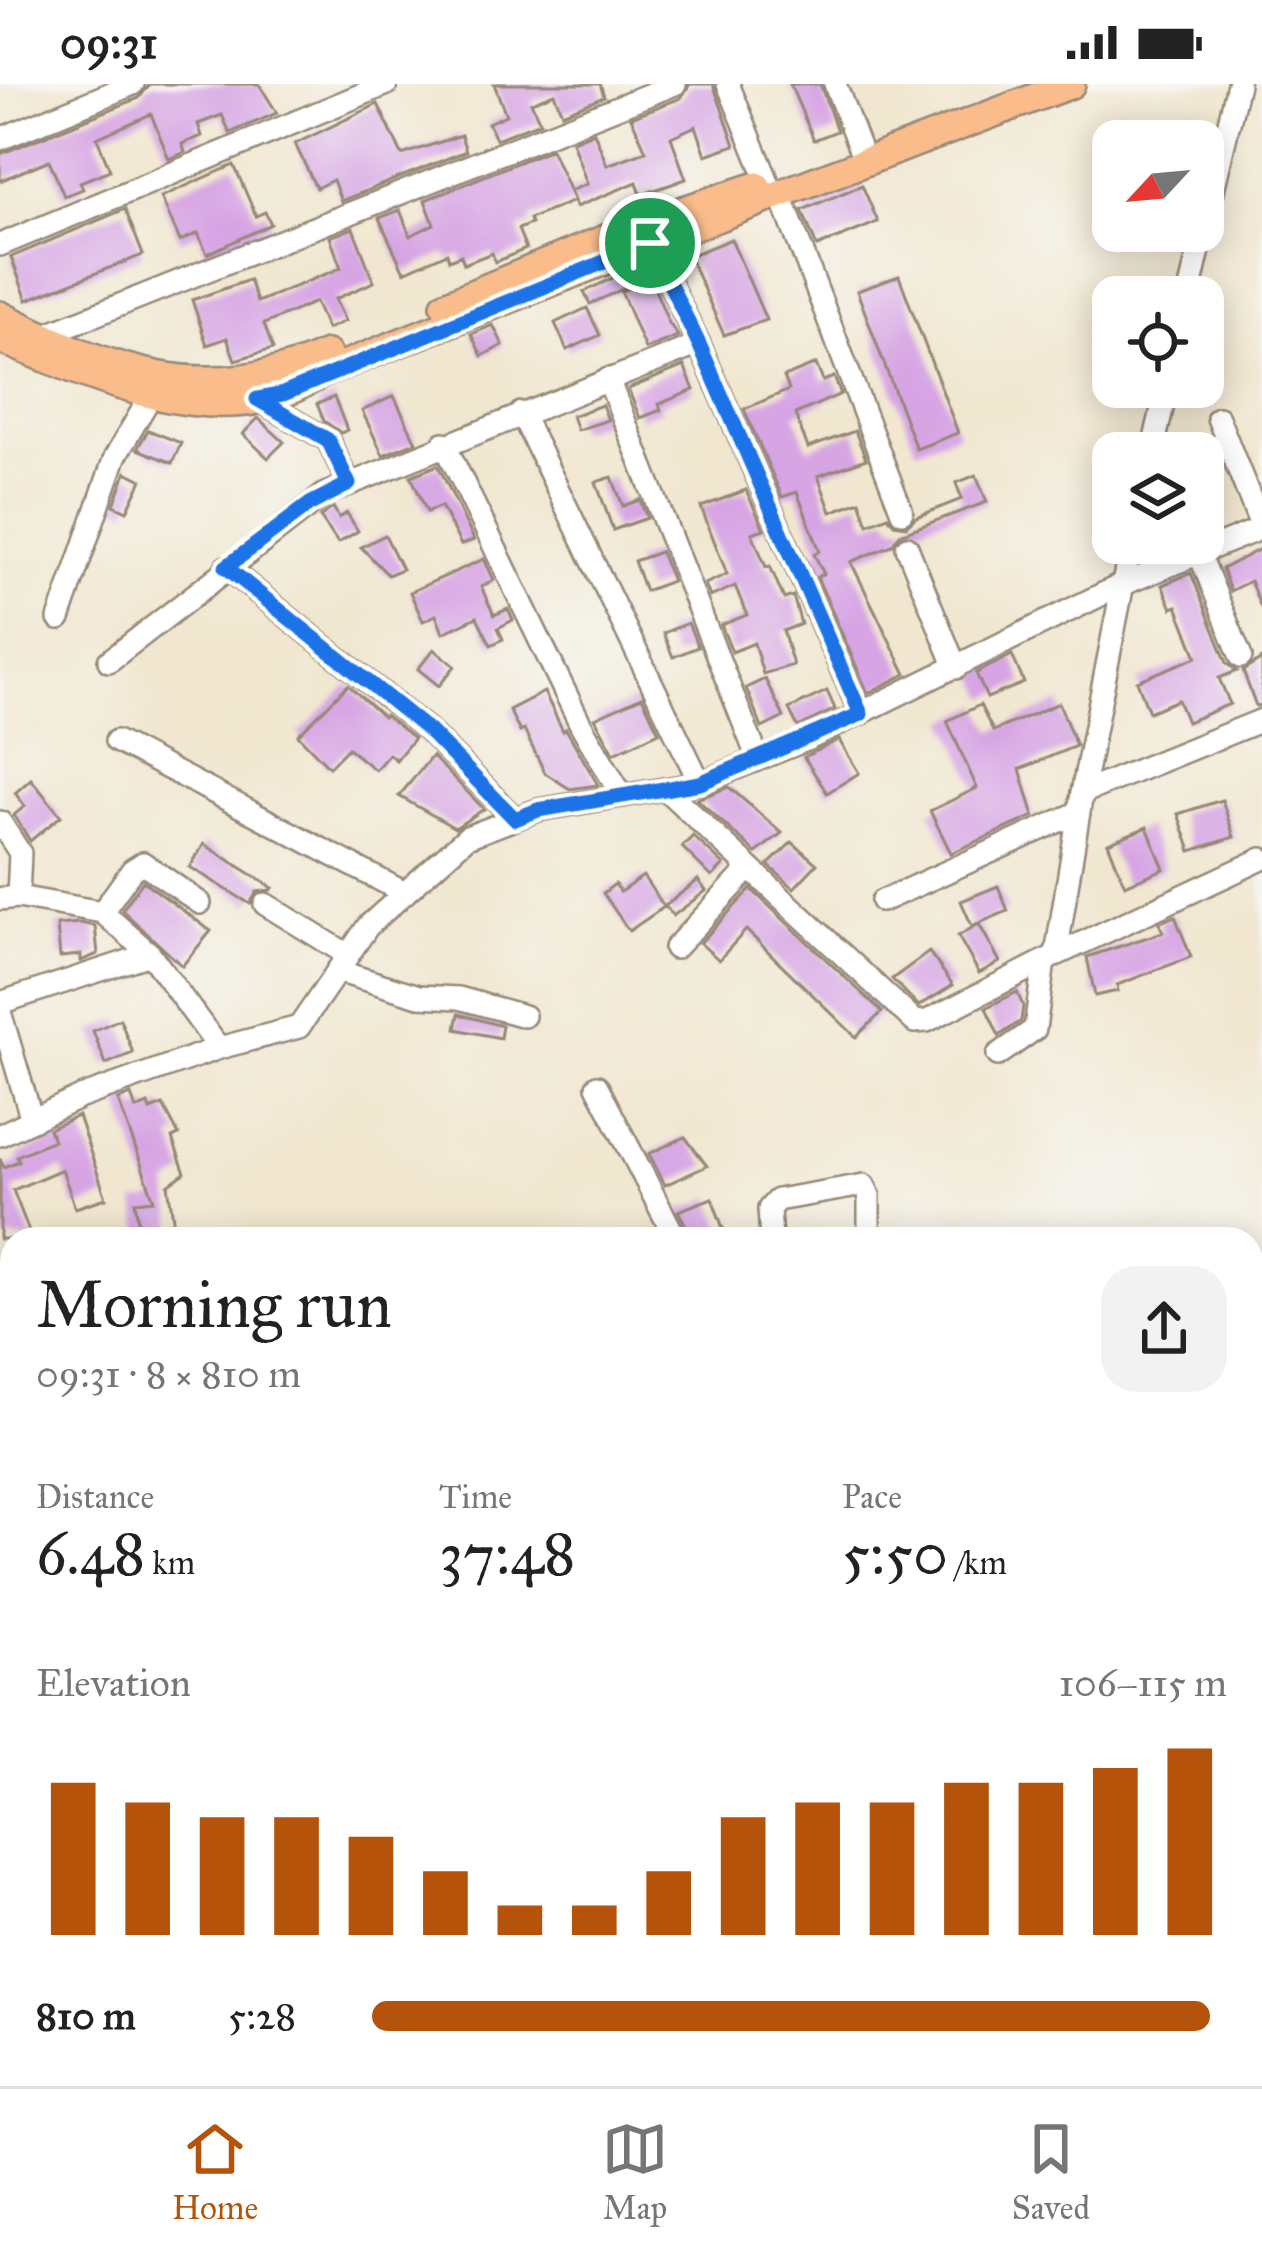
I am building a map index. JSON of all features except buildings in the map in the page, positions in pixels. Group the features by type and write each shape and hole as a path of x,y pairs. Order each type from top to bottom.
{"main road":[{"path":"774,189 859,147 1026,84"},
{"path":"0,315 142,374 174,380 252,379 1071,84"},
{"path":"3,348 152,394 204,404 257,399 283,394 647,233"}],"street":[{"path":"0,139 133,84"},
{"path":"0,244 387,84"},
{"path":"42,336 675,84"},
{"path":"728,84 902,512"},
{"path":"835,84 859,147"},
{"path":"1193,276 1238,84"},
{"path":"647,233 861,714"},
{"path":"109,661 310,504 444,443 699,344"},
{"path":"608,379 758,759"},
{"path":"58,619 116,457 152,394"},
{"path":"257,399 328,440 349,484"},
{"path":"521,413 700,783"},
{"path":"1219,418 1262,528 1224,544"},
{"path":"444,443 581,725 622,796"},
{"path":"907,547 956,668"},
{"path":"998,1055 1035,1029 1126,564"},
{"path":"0,1135 81,1097 220,1048 299,1027 368,926 467,837 538,810 700,783 861,714 1121,585 1174,564"},
{"path":"1203,564 1241,657"},
{"path":"226,567 429,731 515,819"},
{"path":"882,901 1262,720"},
{"path":"116,741 405,893"},
{"path":"665,789 914,1022 927,1021 1262,860"},
{"path":"0,822 20,853 9,898 102,911 151,954 220,1048"},
{"path":"102,911 132,870 143,863 200,903"},
{"path":"675,948 749,869"},
{"path":"265,904 343,963 419,997 459,998 524,1016"},
{"path":"0,1003 151,954"},
{"path":"0,1012 32,1120"},
{"path":"598,1086 670,1227"},
{"path":"770,1227 769,1209 777,1201 864,1185 869,1195 869,1227"}],"route":[{"path":"650,243 861,714 700,783 538,810 515,819 429,731 226,567 310,504 349,484 328,440 257,399 283,394 650,243"}]}
